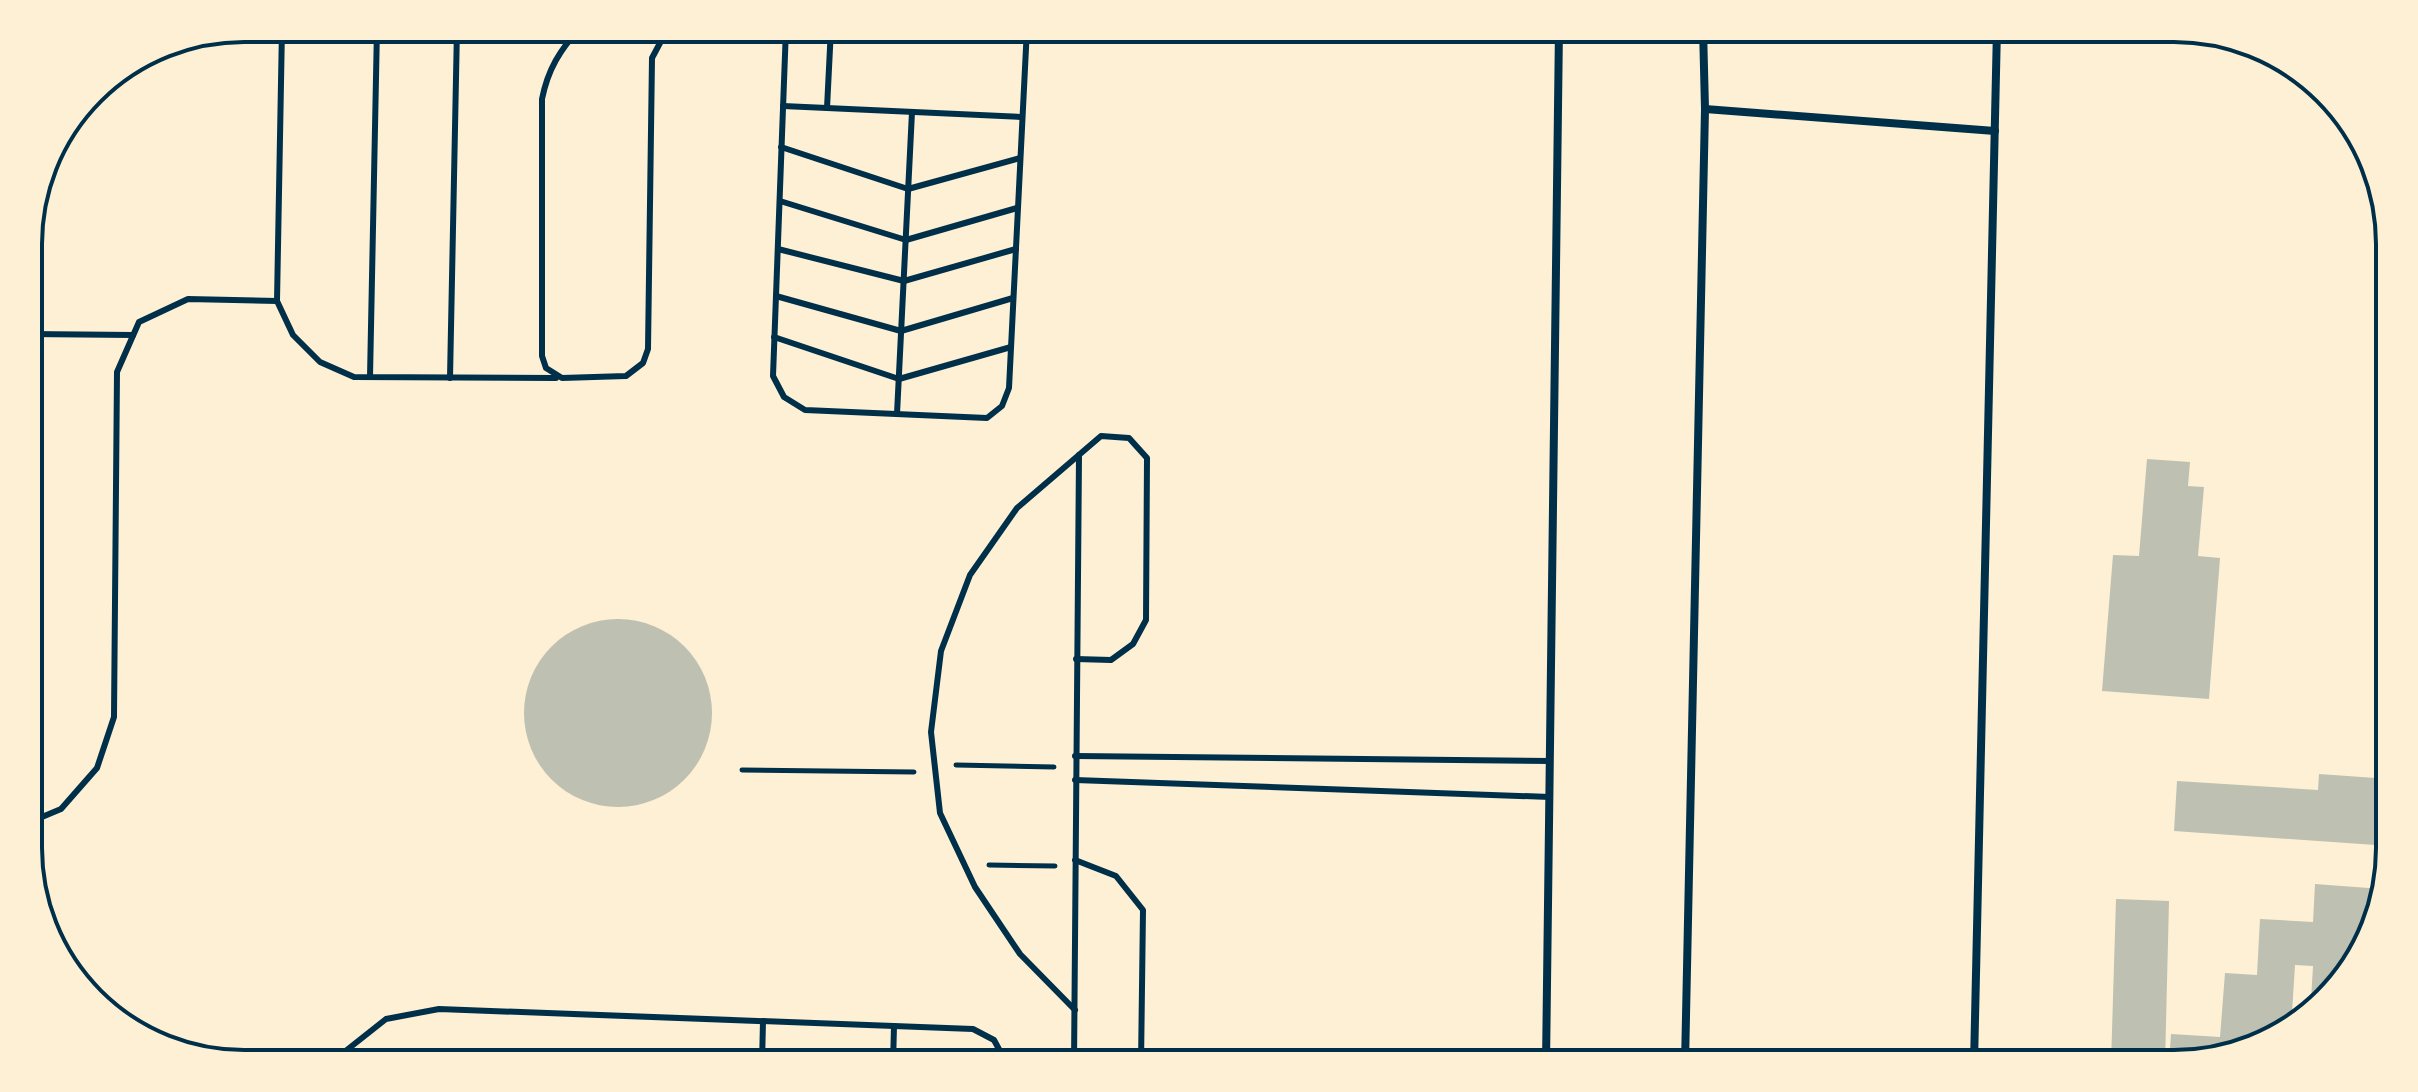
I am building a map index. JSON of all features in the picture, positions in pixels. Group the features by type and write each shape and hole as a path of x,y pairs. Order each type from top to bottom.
{"street":[{"path":"1546,1050 1559,42"},
{"path":"1685,1050 1705,109 1703,42"},
{"path":"1974,1050 1997,42"},
{"path":"1705,109 1995,131"}],"lane":[{"path":"282,42 277,301 293,335 320,362 354,377 450,378 626,376 643,363 648,349 652,58 661,42"},
{"path":"370,377 377,42"},
{"path":"450,378 457,42"},
{"path":"562,378 546,368 542,356 542,99 553,61 569,42"},
{"path":"785,42 773,376 784,397 805,410 987,418 1002,406 1009,388 1026,42"},
{"path":"827,108 830,42"},
{"path":"783,106 1022,117"},
{"path":"897,414 912,112"},
{"path":"781,147 908,189 1020,158"},
{"path":"780,201 906,240 1017,208"},
{"path":"778,249 904,281 1016,249"},
{"path":"776,296 901,331 1013,298"},
{"path":"42,817 61,809 97,768 114,717 117,372 133,335 139,322 188,299 277,301"},
{"path":"42,334 133,335"},
{"path":"774,337 899,379 1011,347"},
{"path":"1075,1010 1020,954 975,887 940,813 931,732 941,651 970,575 1017,508 1101,436 1129,438 1147,458 1146,620 1133,644 1111,660 1076,659"},
{"path":"1074,1050 1079,455"},
{"path":"1075,756 1550,761"},
{"path":"1075,780 1550,797"},
{"path":"1075,863 1116,876 1143,910 1141,1050"},
{"path":"347,1050 386,1019 439,1009 973,1029 994,1040 999,1050"},
{"path":"762,1050 763,1021"},
{"path":"893,1050 894,1026"}],"path":[{"path":"935,764 1075,768"},
{"path":"742,770 935,773"},
{"path":"964,864 1075,863"}],"building":[{"path":"2147,459 2190,462 2188,486 2204,487 2198,556 2220,558 2209,699 2102,691 2113,555 2139,556"},
{"path":"618,619 654,626 685,646 705,677 712,713 705,749 685,780 654,800 618,807 582,800 551,780 531,749 524,713 531,677 551,646 582,626"},
{"path":"2319,774 2376,778 2376,845 2174,831 2177,781 2318,790"},
{"path":"2315,884 2372,888 2361,926 2349,949 2311,996 2313,966 2295,965 2292,1011 2264,1029 2239,1039 2214,1046 2170,1050 2171,1034 2220,1037 2225,973 2257,975 2260,919 2313,922"},
{"path":"2116,899 2169,901 2165,1050 2111,1050"}]}
